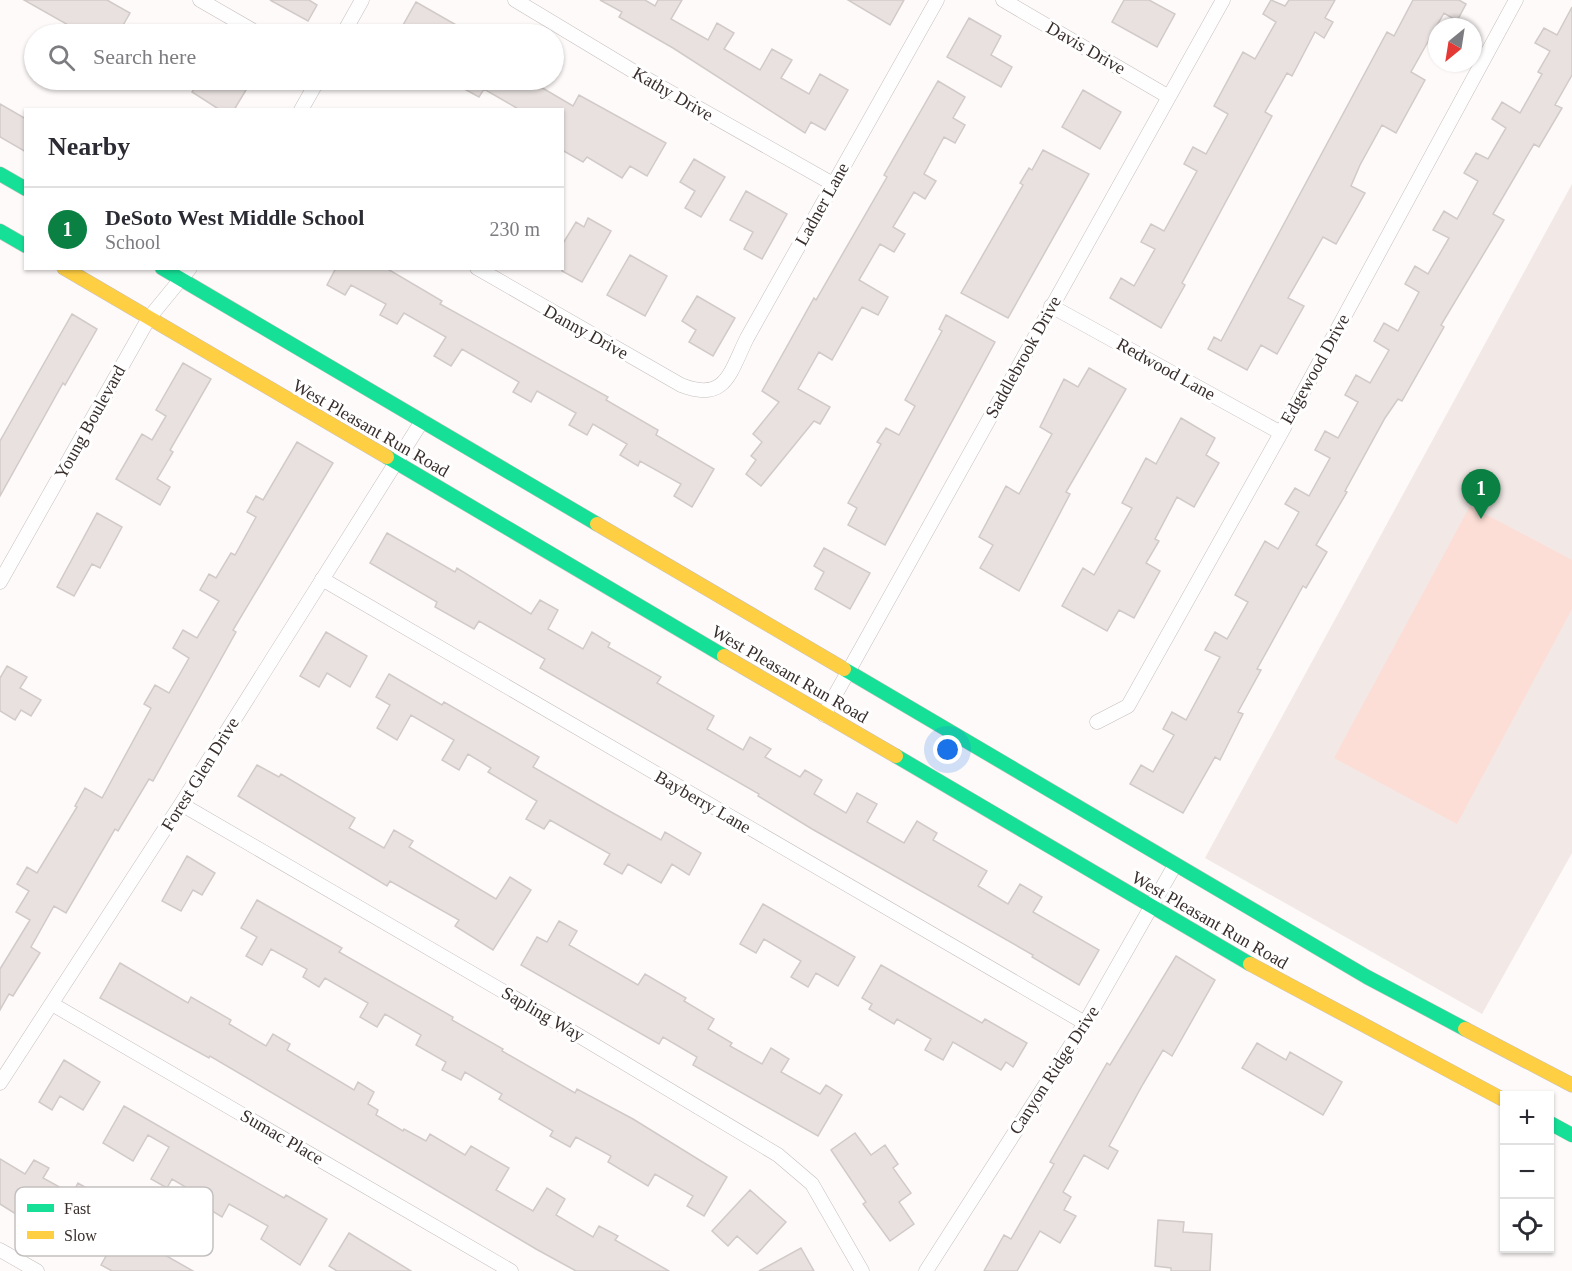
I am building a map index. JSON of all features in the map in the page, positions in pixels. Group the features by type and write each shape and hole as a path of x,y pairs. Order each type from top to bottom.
{"main road":[{"path":"0,174 24,188"},
{"path":"0,231 24,245"},
{"name":"West Pleasant Run Road","path":"67,270 1294,990 1500,1098"},
{"name":"West Pleasant Run Road","path":"170,270 185,274 422,421 1367,977 1572,1085"},
{"path":"1554,1125 1568,1133 1572,1115"}],"street":[{"path":"200,0 242,24"},
{"path":"349,24 362,0"},
{"name":"Kathy Drive","path":"515,0 556,24"},
{"name":"Ladner Lane","path":"697,391 717,390 726,381 747,338 937,0"},
{"name":"Davis Drive","path":"1003,0 1169,97"},
{"name":"Saddlebrook Drive","path":"824,714 850,673 1051,306 1223,0"},
{"name":"Edgewood Drive","path":"1097,722 1128,706 1281,433 1516,0"},
{"name":"Kathy Drive","path":"564,28 833,184"},
{"path":"303,108 313,90"},
{"name":"Danny Drive","path":"480,270 681,385 697,391"},
{"name":"Young Boulevard","path":"0,582 149,318 185,274"},
{"name":"Redwood Lane","path":"1051,306 1281,433"},
{"name":"Forest Glen Drive","path":"0,1083 181,804 394,462 422,421"},
{"name":"Bayberry Lane","path":"322,579 1085,1023"},
{"name":"Sapling Way","path":"181,804 566,1028 778,1155 812,1184 862,1271"},
{"name":"Canyon Ridge Drive","path":"926,1271 1085,1023 1175,865"},
{"name":"Sumac Place","path":"52,1004 511,1271"},
{"path":"0,1250 37,1271"}],"shaded area":[{"path":"1572,184 1572,853 1482,1014 1205,858"},
{"path":"1470,506 1572,560 1572,609 1457,824 1334,758"}],"building":[{"path":"24,0 107,0 130,13 124,24 66,24"},
{"path":"270,0 309,0 317,5 308,21"},
{"path":"600,0 645,0 655,6 658,0 682,0 671,19 708,40 717,23 734,33 724,49 760,70 772,49 792,60 781,78 809,94 820,74 848,90 825,130 811,122 805,133 673,48 619,17 622,12"},
{"path":"848,0 904,0 890,25"},
{"path":"1124,0 1149,0 1175,14 1157,47 1112,22"},
{"path":"1271,0 1285,6 1289,0 1335,0 1325,18 1333,22 1324,38 1315,32 1292,76 1287,73 1265,112 1272,116 1182,283 1185,285 1161,328 1110,298 1121,278 1134,286 1155,249 1141,242 1151,224 1164,231 1197,171 1184,164 1193,147 1206,154 1228,114 1214,106 1243,52 1255,59 1276,22 1263,14"},
{"path":"1413,0 1459,0 1466,4 1459,18 1452,18 1444,13 1441,18 1428,18 1428,42 1411,72 1425,80 1396,133 1382,125 1351,186 1365,193 1336,244 1323,237 1288,298 1304,306 1277,354 1261,345 1247,370 1208,349 1214,337 1221,341 1387,32 1394,36"},
{"path":"416,2 454,24 404,24"},
{"path":"1572,7 1572,75 1555,105 1562,108 1539,147 1534,144 1493,214 1504,220 1441,325 1444,327 1402,401 1398,399 1385,418 1345,491 1347,492 1316,545 1327,552 1306,588 1303,586 1257,669 1261,670 1238,712 1243,714 1220,760 1215,757 1183,813 1130,784 1141,765 1153,772 1174,735 1163,729 1172,712 1186,720 1220,657 1205,650 1215,632 1227,639 1248,602 1235,595 1265,541 1278,549 1299,512 1285,504 1295,488 1309,496 1330,458 1315,450 1325,431 1338,438 1358,402 1345,395 1356,375 1370,383 1389,350 1374,341 1384,323 1398,331 1419,292 1405,284 1415,266 1428,274 1449,238 1433,230 1444,211 1457,219 1478,181 1464,173 1476,153 1488,159 1506,128 1492,119 1502,102 1520,113 1542,74 1538,72 1550,51 1535,43 1544,28 1557,35"},
{"path":"969,18 1001,36 991,55 1012,67 1001,87 947,57"},
{"path":"938,81 965,97 953,118 965,125 955,143 944,137 924,174 936,181 925,199 914,192 893,227 905,234 894,252 880,244 859,280 888,297 878,315 862,307 832,360 819,352 798,389 830,407 820,424 814,421 761,486 746,474 756,460 751,456 762,442 753,434 779,402 762,391 814,298 816,300 887,177 884,175"},
{"path":"193,90 246,90 235,108 217,108 192,92"},
{"path":"466,90 483,90 479,97"},
{"path":"486,90 546,90 573,106 579,95 666,143 647,176 630,166 622,178 587,157 583,162 564,151 564,108 517,108"},
{"path":"1083,90 1121,112 1100,149 1062,127"},
{"path":"0,104 24,118 24,151 0,137"},
{"path":"1043,150 1089,174 1008,318 961,293 1023,185 1020,183 1029,168 1032,170"},
{"path":"694,159 725,177 701,217 685,208 695,191 680,182"},
{"path":"746,191 787,214 762,259 744,249 753,232 730,220"},
{"path":"588,218 611,231 582,282 562,270 564,270 564,242 576,222 584,227"},
{"path":"630,255 667,276 645,316 607,295"},
{"path":"335,270 389,270 442,301 440,304 608,397 606,400 658,430 656,435 714,469 692,507 674,496 681,484 640,461 638,466 620,455 627,444 593,424 587,435 569,425 576,413 537,391 531,402 513,392 519,382 462,349 451,366 434,356 446,337 404,313 397,324 380,315 386,304 351,285 345,295 327,285"},
{"path":"697,296 735,318 713,356 689,342 696,330 682,321"},
{"path":"72,314 97,329 65,385 63,383 0,496 0,441"},
{"path":"946,315 995,342 885,545 848,525 857,508 848,503 881,444 877,442 886,428 899,435 915,406 905,400 942,331 939,329"},
{"path":"183,363 211,379 170,450 173,452 157,479 170,487 160,505 116,479 142,434 152,440 166,416 156,410"},
{"path":"1089,368 1126,389 1066,492 1070,494 1019,591 980,568 993,545 979,537 1006,486 1019,494 1052,434 1040,427 1064,379 1078,387"},
{"path":"1181,418 1215,438 1206,455 1219,463 1194,507 1177,497 1155,539 1159,541 1146,563 1160,571 1134,618 1119,610 1107,631 1062,606 1083,568 1094,575 1132,508 1122,503 1146,458 1156,464"},
{"path":"297,442 333,463 233,630 236,632 153,781 149,779 118,831 115,829 66,913 54,906 31,947 40,953 13,996 9,994 0,1010 0,969 30,920 16,912 29,891 17,884 27,867 37,873 77,807 75,806 85,788 102,798 151,708 144,704 155,685 169,693 189,658 173,648 183,630 197,638 219,601 200,590 209,574 216,578 231,553 235,555 256,517 247,512 256,496 263,500"},
{"path":"97,513 122,527 100,568 92,564 74,596 57,587"},
{"path":"387,533 455,572 457,568 531,614 540,600 558,610 548,629 583,649 592,632 610,643 608,647 661,677 657,683 714,716 707,729 743,750 750,737 771,749 765,757 800,777 805,770 822,780 814,794 846,813 857,793 877,804 867,822 904,843 917,821 937,833 933,840 987,871 978,886 1008,904 1020,884 1042,897 1033,912 1099,950 1079,985 1032,957 1033,955 812,829 758,796 759,794 540,668 545,659 479,621 474,629 435,607 437,602 370,563"},
{"path":"824,548 870,573 850,609 815,589 824,572 814,566"},
{"path":"326,632 367,656 350,687 327,673 319,687 300,676"},
{"path":"7,666 27,677 20,688 41,700 31,716 21,710 15,720 0,711 0,678"},
{"path":"389,674 442,705 444,702 539,757 533,767 604,808 661,840 665,832 701,853 689,875 672,864 661,883 628,864 622,874 604,864 610,854 550,820 544,829 526,819 537,801 488,772 491,768 468,754 459,770 442,760 454,740 411,715 397,740 377,728 390,705 376,697"},
{"path":"257,765 279,777 281,774 355,818 349,828 384,848 394,830 413,841 409,847 496,899 510,877 531,890 493,950 455,926 459,920 390,881 387,886 238,796"},
{"path":"187,856 215,873 202,895 193,890 181,911 162,901"},
{"path":"257,900 342,948 339,952 453,1017 452,1020 503,1049 502,1051 575,1093 577,1089 633,1119 727,1177 704,1216 687,1206 693,1196 655,1174 648,1186 608,1162 611,1156 576,1137 570,1147 550,1136 553,1131 499,1099 502,1094 465,1072 461,1080 442,1070 446,1062 416,1045 421,1035 385,1014 377,1027 360,1017 368,1003 325,978 319,987 303,977 307,969 271,949 262,965 246,956 257,937 241,928"},
{"path":"763,904 855,957 838,986 816,973 808,987 791,977 801,961 764,939 756,953 740,944"},
{"path":"559,921 577,931 569,945 638,985 645,974 686,998 684,1001 714,1019 708,1029 732,1043 730,1046 762,1064 771,1048 789,1059 781,1072 820,1094 826,1085 842,1095 818,1136 693,1065 697,1057 663,1037 659,1044 521,965 537,937 547,942"},
{"path":"1176,956 1215,980 1172,1056 1163,1050 1143,1084 1109,1146 1118,1151 1108,1169 1084,1155 1063,1192 1071,1197 1064,1210 1076,1216 1060,1243 1040,1231 1017,1271 984,1271 1004,1235 1011,1239 1054,1164 1050,1162 1107,1063 1110,1065"},
{"path":"120,963 188,1003 191,997 231,1020 229,1024 266,1046 273,1034 290,1044 287,1050 354,1090 358,1082 374,1092 368,1104 378,1110 376,1115 403,1131 404,1129 426,1141 430,1134 465,1155 471,1146 509,1168 496,1190 533,1211 547,1188 565,1199 556,1215 593,1237 599,1226 618,1236 615,1240 669,1271 576,1271 536,1249 210,1056 209,1058 100,998"},
{"path":"881,965 982,1023 985,1019 1027,1043 1013,1067 1006,1062 1001,1070 953,1042 943,1060 925,1050 931,1039 897,1019 894,1024 869,1009 872,1004 862,998"},
{"path":"1257,1043 1286,1060 1290,1052 1342,1082 1323,1115 1242,1068"},
{"path":"64,1060 100,1082 83,1110 60,1096 52,1110 39,1102"},
{"path":"124,1106 284,1198 286,1195 327,1219 300,1265 261,1239 268,1226 229,1204 222,1217 213,1212 213,1187 186,1187 172,1179 165,1187 151,1179 169,1147 148,1135 133,1161 103,1143"},
{"path":"855,1133 871,1155 885,1145 898,1164 893,1168 911,1193 899,1202 914,1224 890,1241 863,1204 866,1202 831,1150"},
{"path":"0,1159 25,1174 34,1160 49,1168 43,1178 59,1187 15,1187 15,1213 0,1204"},
{"path":"750,1190 786,1222 757,1254 737,1236 728,1246 712,1231"},
{"path":"1158,1220 1184,1222 1183,1232 1212,1234 1210,1271 1171,1271 1171,1268 1155,1266"},
{"path":"349,1233 411,1271 337,1271 329,1266"},
{"path":"801,1248 814,1271 759,1271"},
{"path":"106,1256 167,1256 193,1271 112,1271 101,1265"}],"traffic: fast":[{"path":"0,174 24,188"},
{"path":"0,231 24,245"},
{"path":"165,270 597,524"},
{"path":"387,457 724,656"},
{"path":"844,669 1367,977 1465,1029"},
{"path":"896,756 1250,964"},
{"path":"1554,1125 1572,1135"}],"traffic: slow":[{"path":"67,270 387,457"},
{"path":"597,524 844,669"},
{"path":"724,656 896,756"},
{"path":"1250,964 1500,1098"},
{"path":"1465,1029 1572,1085"}],"place":[{"name":"DeSoto West Middle School","path":"1481,519"}]}
